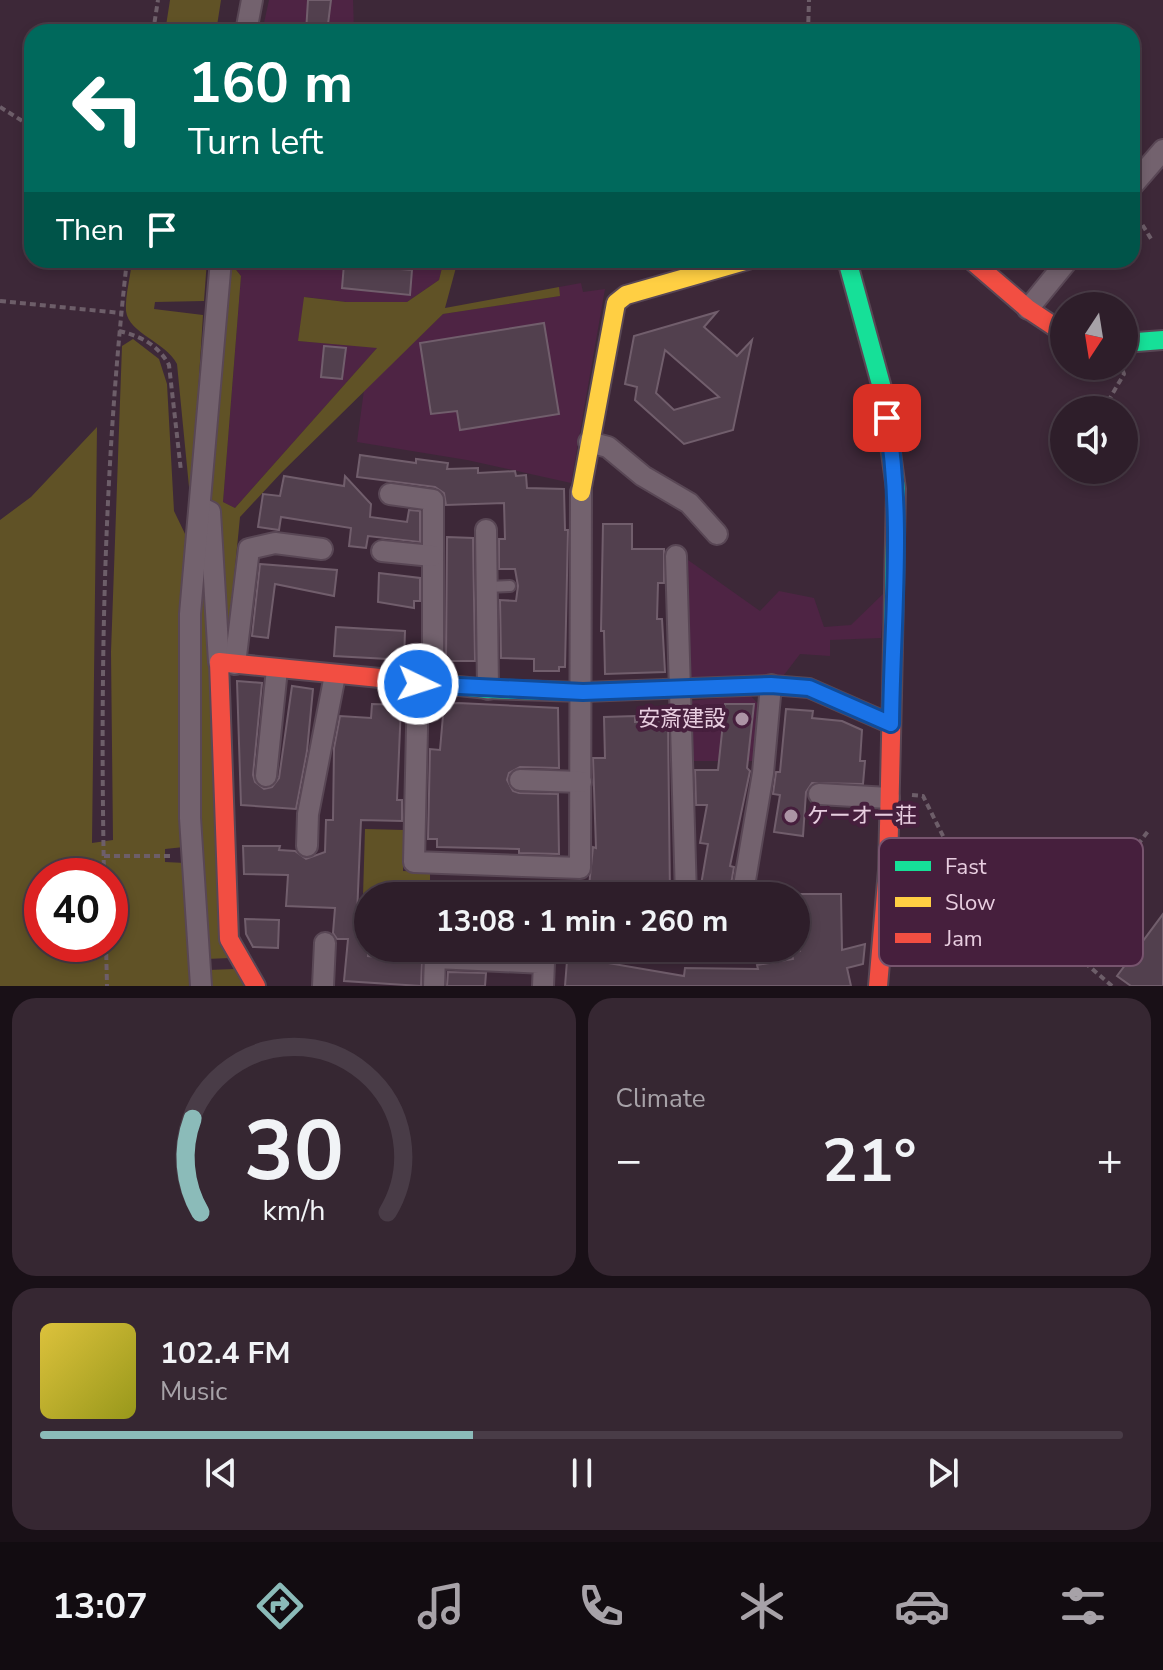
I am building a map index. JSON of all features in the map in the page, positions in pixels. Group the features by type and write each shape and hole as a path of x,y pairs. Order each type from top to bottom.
{"street":[{"path":"248,24 252,0"},
{"path":"1140,177 1163,150"},
{"path":"201,986 190,818 189,678 199,507 220,268"},
{"path":"390,494 433,500 414,862 580,868 583,692 581,492 616,303 626,295 720,268"},
{"path":"849,268 882,388 895,476 891,724 899,797 893,838"},
{"path":"980,268 1050,324"},
{"path":"1028,309 1061,268"},
{"path":"1138,342 1163,340"},
{"path":"589,442 608,447 643,476 689,503 717,534"},
{"path":"199,507 210,512 227,663 229,939 256,986"},
{"path":"486,530 488,689"},
{"path":"227,663 249,549 275,543 322,549"},
{"path":"382,551 432,556"},
{"path":"676,556 686,882"},
{"path":"227,663 488,689 583,692 679,691 771,685 809,688 891,724"},
{"path":"266,776 277,669"},
{"path":"307,846 308,814 335,675"},
{"path":"745,882 763,773 771,685"},
{"path":"520,780 581,782"},
{"path":"819,794 899,797"},
{"path":"323,986 325,943"},
{"path":"434,986 435,958 544,963 543,986"},
{"path":"878,986 880,966"}],"lane":[{"path":"487,587 510,586"}],"path":[{"path":"154,24 158,0"},
{"path":"808,24 809,0"},
{"path":"0,107 24,122"},
{"path":"1140,221 1153,242"},
{"path":"125,268 109,438 104,646 104,856 165,856"},
{"path":"0,301 121,313"},
{"path":"119,331 139,336 163,353 169,365 182,485"},
{"path":"899,797 923,796 944,838"},
{"path":"1143,838 1149,830"},
{"path":"106,962 107,986"},
{"path":"1089,966 1112,986"}],"shaded area":[{"path":"170,0 221,0 217,24 166,24"},
{"path":"269,0 353,0 354,24 264,24"},
{"path":"131,268 206,268 204,301 155,302 154,309 203,315 192,488 189,487 177,364 164,349 134,326 126,311"},
{"path":"228,268 235,268 241,276 223,502 235,508 377,348 298,341 304,297 346,302 407,302 439,280 442,268 456,268 445,308 559,287 560,296 443,314 282,472 240,517 227,649 211,498"},
{"path":"235,268 442,268 439,280 407,302 346,302 305,297 298,341 378,347 235,508 223,502 241,276"},
{"path":"581,283 583,292 605,289 571,483 467,460 357,442 364,390 443,314 559,296 559,287"},
{"path":"133,339 159,359 167,384 174,511 187,538 184,847 165,849 165,862 185,863 193,986 0,986 0,520 31,497 97,427 92,843 113,840 111,652 122,346"},
{"path":"202,525 230,958 206,959 196,742"},
{"path":"688,560 760,611 779,591 814,598 824,627 851,625 884,593 881,638 830,640 830,656 800,654 784,675 690,679"},
{"path":"750,695 759,705 753,761 693,761 688,701"},
{"path":"365,829 404,830 403,871 430,872 430,882 363,882"},
{"path":"235,969 249,986 211,986 207,970"}],"building":[{"path":"308,0 331,0 328,24 306,24"},
{"path":"344,268 412,270 410,295 342,288"},
{"path":"717,312 704,327 737,356 752,340 733,430 684,444 635,400 637,387 625,384 634,336","holes":["665,350 719,397 674,410 656,393"]},
{"path":"544,323 559,414 460,430 457,411 431,414 420,343"},
{"path":"324,346 346,348 342,379 321,377"},
{"path":"360,455 416,463 416,459 448,463 447,469 478,468 478,473 515,471 516,476 526,475 527,488 564,489 565,530 568,530 565,667 559,667 559,671 534,671 534,659 501,658 500,600 516,601 518,586 515,569 499,569 499,539 505,539 504,503 446,505 444,493 435,487 357,477"},
{"path":"284,476 344,486 345,476 371,504 370,517 407,522 409,510 420,511 420,542 368,536 366,548 349,546 351,528 281,517 279,530 258,527 263,494 280,496"},
{"path":"603,524 632,524 632,549 664,549 664,583 658,583 657,619 662,619 665,672 605,674 604,631 601,631"},
{"path":"447,537 473,538 475,661 446,661"},
{"path":"260,564 337,570 334,596 275,584 268,638 252,636"},
{"path":"379,573 420,578 420,601 414,601 414,608 378,602"},
{"path":"336,627 405,631 404,663 334,656"},
{"path":"237,681 262,683 253,775 255,782 264,789 272,787 279,778 292,686 313,689 307,751 296,809 241,805"},
{"path":"372,704 401,705 397,800 402,800 402,821 361,820 358,882 354,882 354,962 422,962 421,986 344,981 348,939 337,939 333,933 335,908 286,906 288,875 244,874 243,846 280,846 279,850 295,851 306,859 325,852 326,820 333,820 334,748 340,716 371,718"},
{"path":"444,704 558,708 559,768 520,767 509,773 507,780 513,791 519,793 558,794 559,854 519,853 519,849 437,847 437,839 428,839 430,749 440,750"},
{"path":"725,704 754,704 747,768 750,771 730,866 734,867 731,882 702,882 708,844 700,843 707,805 696,805 695,770 718,770"},
{"path":"786,709 813,711 812,718 842,721 862,730 860,761 865,761 863,784 812,783 806,792 803,836 774,832 780,795 773,794 776,772 780,772"},
{"path":"635,716 635,722 668,721 670,882 589,882 593,847 596,848 593,758 605,758 604,717"},
{"path":"810,894 841,894 842,950 865,944 863,964 847,968 851,986 565,986 567,962 602,962 684,976 685,968 758,969 757,965 810,962"},
{"path":"1163,914 1163,986 1131,986 1117,976 1124,966 1143,966 1143,941"},
{"path":"245,919 279,920 278,948 253,947 246,934"},
{"path":"448,972 486,973 485,986 447,986"}],"traffic: fast":[{"path":"849,268 882,388 896,489 892,695"},
{"path":"1138,342 1163,340"},
{"path":"380,678 488,689 583,692 771,685 809,688 891,724"}],"traffic: slow":[{"path":"581,492 616,303 626,295 720,268"}],"traffic: jam":[{"path":"980,268 1050,324"},
{"path":"256,986 229,939 219,662 380,678"},
{"path":"889,838 892,695"},
{"path":"878,986 880,966"}],"place":[{"name":"安斎建設","path":"742,719"},
{"name":"ケーオー荘","path":"791,816"}],"route":[{"path":"418,684 583,692 679,691 771,685 809,688 891,724 897,530 896,489 887,418"}]}
